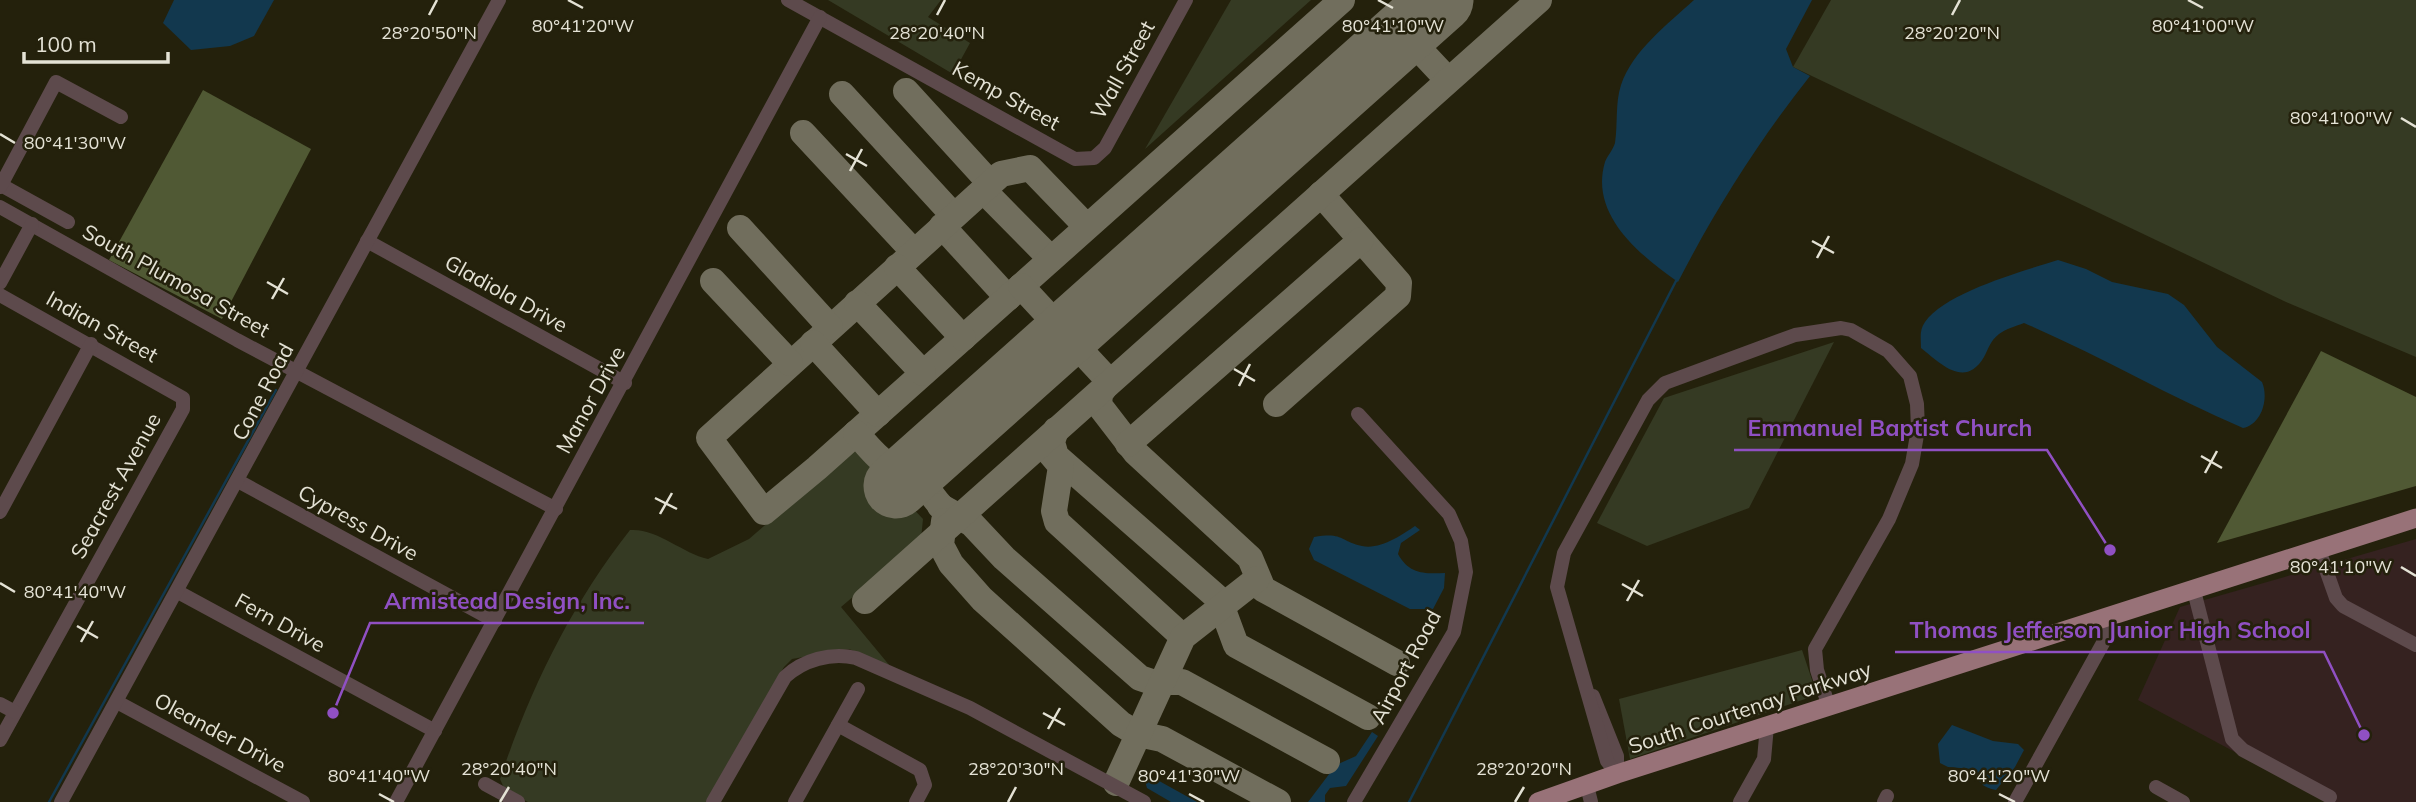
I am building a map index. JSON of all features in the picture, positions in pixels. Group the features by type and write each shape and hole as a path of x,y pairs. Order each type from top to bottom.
{"main road":[{"name":"South Courtenay Parkway","path":"1538,802 1589,794 1617,774 2416,518"}],"street":[{"name":"Cone Road","path":"61,802 499,0"},
{"name":"Kemp Street","path":"788,0 1075,159 1094,158"},
{"name":"Wall Street","path":"1094,158 1105,148 1186,0"},
{"name":"Manor Drive","path":"396,802 625,383 820,17"},
{"path":"68,222 1,186 56,82 121,117"},
{"name":"South Plumosa Street","path":"0,207 556,509"},
{"path":"0,283 32,225"},
{"name":"Gladiola Drive","path":"367,241 625,383"},
{"name":"Indian Street","path":"0,295 183,398"},
{"path":"1617,774 1617,756 1598,702 1588,689 1557,587 1564,553 1648,400 1665,383 1795,335 1840,328 1867,339 1900,362 1915,391 1918,429 1912,464 1889,519 1815,649 1817,670 1829,707"},
{"path":"0,512 91,344"},
{"name":"Seacrest Avenue","path":"0,740 183,409 183,398"},
{"name":"Airport Road","path":"1354,802 1454,632 1466,572 1461,541 1448,514 1358,414"},
{"name":"Cypress Drive","path":"238,481 495,621"},
{"path":"2319,550 2336,598 2343,606 2416,645"},
{"path":"2194,591 2232,739 2243,750 2330,797"},
{"name":"Fern Drive","path":"178,592 435,732"},
{"path":"2015,802 2103,643 2107,619"},
{"path":"713,802 785,677 797,665 840,654 856,658 970,708 1144,802"},
{"path":"795,802 858,689"},
{"name":"Oleander Drive","path":"117,702 303,802"},
{"path":"0,704 15,712"},
{"path":"838,725 920,770 925,785 916,802"},
{"path":"1740,802 1764,759 1767,726"},
{"path":"485,784 518,802"},
{"path":"2156,787 2183,802"}],"shaded area":[{"path":"2416,539 2416,802 2328,802 2138,700 2180,607"}],"green space":[{"path":"828,0 941,0 928,17 970,43 953,74"},
{"path":"1231,0 1311,0 1145,149"},
{"path":"1831,0 2416,0 2416,357 2286,302 1793,67"},
{"path":"203,90 311,149 222,319 109,260"},
{"path":"1834,342 1749,508 1647,546 1597,523 1664,398"},
{"path":"2321,351 2416,397 2416,486 2217,543"},
{"path":"856,451 863,455 923,519 921,539 841,607 890,666 849,649 792,659 784,667 706,802 528,802 505,790 500,779 539,680 589,588 630,530 650,533 708,559 749,539 850,452"},
{"path":"1802,650 1817,695 1630,759 1619,699"}],"water":[{"path":"174,0 274,0 254,36 230,46 191,50 163,23"},
{"path":"1694,0 1812,0 1786,49 1793,67 1810,76 1739,176 1678,282 1634,247 1622,232 1604,199 1602,181 1605,162 1615,143 1618,99 1627,72 1652,38"},
{"path":"2058,260 2086,269 2112,282 2168,294 2184,305 2217,347 2262,382 2265,395 2259,416 2250,426 2243,428 2024,323 1996,337 1977,366 1969,371 1953,370 1921,348 1923,325 1935,311 1950,301 1986,284"},
{"path":"1415,526 1420,530 1401,543 1398,554 1412,569 1445,573 1444,588 1433,609 1410,609 1314,560 1309,549 1314,537 1324,536 1336,536 1362,546 1376,546"},
{"path":"1952,725 1993,741 2018,744 2024,750 2015,767 1996,790 1981,783 1972,769 1948,767 1940,763 1938,744"},
{"path":"1372,732 1378,736 1346,786 1330,788 1325,795 1325,802 1308,802 1336,765 1356,756"},
{"path":"1148,776 1197,802 1171,802 1147,788 1145,781"}],"waterway":[{"path":"1409,802 1676,281"},
{"path":"49,802 276,390"}],"taxiway":[{"path":"1087,227 1030,168 1001,174 709,438 764,512 817,468 1342,0"},
{"path":"865,601 1539,0"},
{"path":"1404,33 1448,80"},
{"path":"906,91 990,183"},
{"path":"842,94 954,216"},
{"path":"803,133 914,252"},
{"path":"983,190 1051,259"},
{"path":"1276,404 1398,296 1399,283 1321,194"},
{"path":"942,226 1008,298"},
{"path":"740,228 830,327"},
{"path":"1128,444 1361,240"},
{"path":"897,267 963,338"},
{"path":"713,281 790,363"},
{"path":"1021,286 1109,381 1100,394 1099,405 1136,453 1250,558 1263,589 1397,663"},
{"path":"857,303 923,373"},
{"path":"813,343 878,414"},
{"path":"1056,430 1052,442 1056,456 1219,599 1236,645 1368,717"},
{"path":"856,433 879,458 895,467 914,465 926,459 926,484 951,517"},
{"path":"1050,453 1061,466 1054,511 1057,522 1183,637"},
{"path":"940,506 972,524 1004,558 1140,678 1152,682 1182,682 1327,761"},
{"path":"944,521 941,545 951,564 982,599 1121,724 1138,734 1162,739 1278,802"},
{"path":"1116,783 1183,637 1257,579"}],"runway":[{"path":"896,486 1441,0"}],"place":[{"name":"Emmanuel Baptist Church","path":"2110,550"},
{"name":"Armistead Design, Inc.","path":"333,713"},
{"name":"Thomas Jefferson Junior High School","path":"2364,735"}]}
